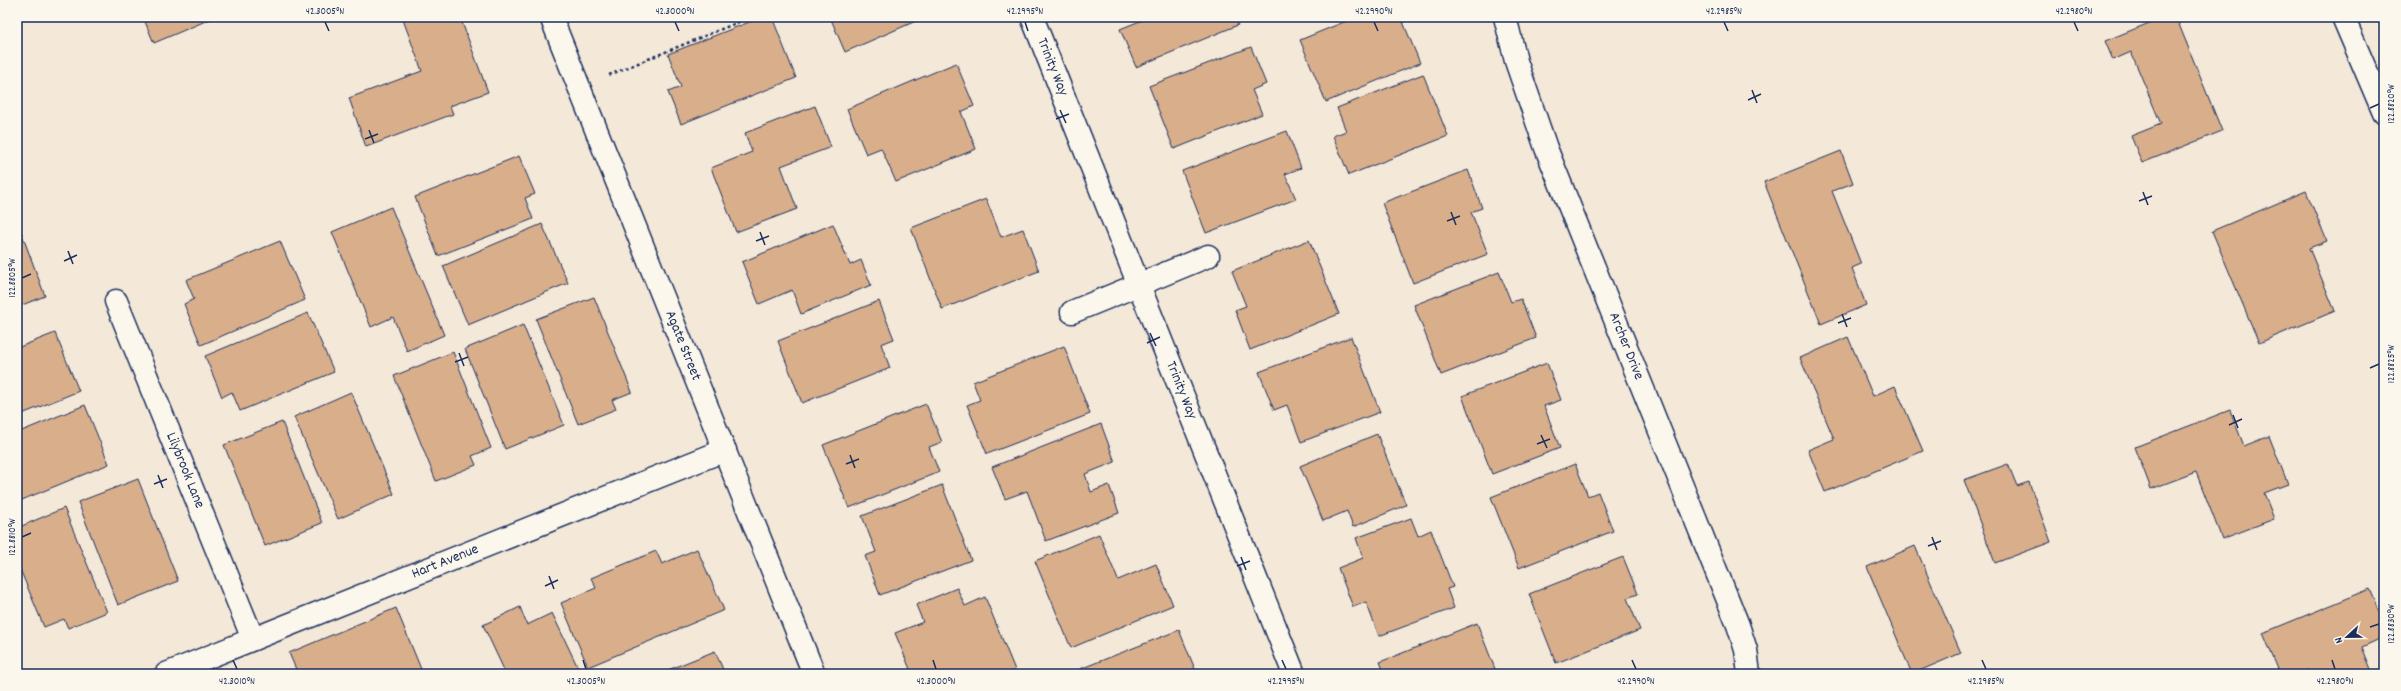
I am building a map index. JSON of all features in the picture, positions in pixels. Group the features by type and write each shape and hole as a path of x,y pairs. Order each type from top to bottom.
{"street":[{"name":"Agate Street","path":"551,17 814,674"},
{"name":"Trinity Way","path":"1032,17 1294,674"},
{"name":"Archer Drive","path":"1506,17 1516,61 1546,148 1738,625 1746,650 1749,674"},
{"path":"2343,17 2384,113"},
{"path":"1072,312 1208,256"},
{"name":"Lilybrook Lane","path":"116,301 253,639"},
{"name":"Hart Avenue","path":"166,674 725,450"}],"path":[{"path":"604,76 751,17"}],"building":[{"path":"143,17 215,17 154,43"},
{"path":"402,17 460,17 488,92 450,106 453,114 366,147 349,98 422,71"},
{"path":"762,17 772,17 796,78 681,124 668,92 681,87 668,54"},
{"path":"830,17 925,17 845,52"},
{"path":"1144,17 1235,17 1238,25 1136,67 1120,29 1145,19"},
{"path":"1356,17 1401,17 1420,63 1326,102 1300,40"},
{"path":"2164,17 2176,17 2222,131 2142,163 2131,136 2161,124 2131,52 2113,60 2105,41"},
{"path":"1251,47 1266,84 1252,90 1262,114 1174,149 1149,86"},
{"path":"956,63 974,106 961,112 976,149 896,182 881,148 866,154 847,109"},
{"path":"1423,74 1448,136 1349,175 1333,136 1346,131 1337,108"},
{"path":"815,106 831,147 781,166 797,209 736,232 711,168 752,152 745,133"},
{"path":"1287,131 1301,168 1285,174 1296,199 1206,233 1182,171"},
{"path":"1841,151 1853,183 1832,191 1861,264 1852,268 1866,305 1821,324 1764,182"},
{"path":"519,156 535,194 525,198 533,219 438,256 415,197"},
{"path":"1468,170 1482,208 1471,212 1488,254 1413,283 1382,203"},
{"path":"2306,191 2327,241 2309,248 2335,311 2259,343 2212,231"},
{"path":"986,199 1001,237 1023,229 1039,271 942,309 911,228"},
{"path":"391,207 444,335 407,351 393,317 371,327 332,232"},
{"path":"17,221 45,296 17,307"},
{"path":"542,224 568,283 468,325 443,266"},
{"path":"833,224 850,265 861,260 871,285 801,314 792,290 759,304 742,262"},
{"path":"1309,240 1339,314 1250,350 1235,310 1246,306 1232,271"},
{"path":"280,241 305,300 201,345 184,304 194,299 186,280"},
{"path":"1499,272 1511,302 1521,299 1536,338 1441,375 1414,305"},
{"path":"594,297 632,392 612,400 616,409 578,424 536,319"},
{"path":"879,301 894,339 881,344 890,368 802,403 778,341"},
{"path":"308,313 334,372 240,411 232,392 222,397 205,356"},
{"path":"523,325 564,425 505,449 465,349"},
{"path":"55,333 79,391 17,416 17,348"},
{"path":"1351,337 1380,412 1301,442 1287,405 1274,410 1259,372"},
{"path":"1848,337 1873,396 1895,386 1923,451 1825,492 1808,450 1834,439 1800,358"},
{"path":"1064,346 1090,414 987,454 967,405 980,400 973,382"},
{"path":"453,352 491,448 472,456 476,465 436,481 394,376"},
{"path":"1547,363 1561,400 1544,406 1560,448 1492,474 1462,396"},
{"path":"351,392 394,494 338,519 294,417"},
{"path":"926,404 942,442 929,447 939,472 849,508 823,445"},
{"path":"85,405 109,464 17,502 17,433"},
{"path":"2230,410 2244,446 2269,436 2288,484 2264,493 2274,519 2222,539 2196,472 2151,489 2135,447"},
{"path":"282,422 322,523 265,546 224,445"},
{"path":"1101,424 1115,462 1085,474 1091,492 1109,485 1119,513 1046,541 1027,491 1005,499 992,467"},
{"path":"1377,434 1406,505 1353,527 1347,511 1323,521 1300,466"},
{"path":"1575,464 1588,496 1598,492 1613,531 1519,568 1491,497"},
{"path":"2008,464 2017,486 2029,482 2051,542 1995,563 1964,480"},
{"path":"138,479 178,581 118,605 78,502"},
{"path":"942,485 971,560 880,595 865,556 876,552 862,516"},
{"path":"64,508 107,612 68,628 64,619 44,627 17,562 17,528"},
{"path":"1411,518 1418,536 1431,530 1453,587 1447,589 1454,608 1379,636 1366,602 1353,607 1338,568 1363,558 1356,538"},
{"path":"1099,534 1118,580 1156,564 1173,605 1071,648 1035,561"},
{"path":"1915,546 1961,653 1912,674 1867,567"},
{"path":"697,549 724,610 588,667 561,603 596,588 591,578 656,551 662,564"},
{"path":"1623,557 1638,594 1627,598 1640,630 1556,663 1529,594"},
{"path":"957,588 965,606 985,597 1015,670 1006,674 926,674 925,672 912,674 895,633 923,622 916,605"},
{"path":"2370,589 2384,622 2384,637 2362,647 2373,674 2309,674 2308,670 2298,674 2280,674 2263,633"},
{"path":"520,607 527,625 552,613 581,674 506,674 483,625"},
{"path":"396,608 423,674 298,674 289,653"},
{"path":"1477,623 1497,674 1385,674 1380,662"},
{"path":"1179,630 1197,674 1082,674 1080,669"},
{"path":"715,651 725,674 658,674"}]}
